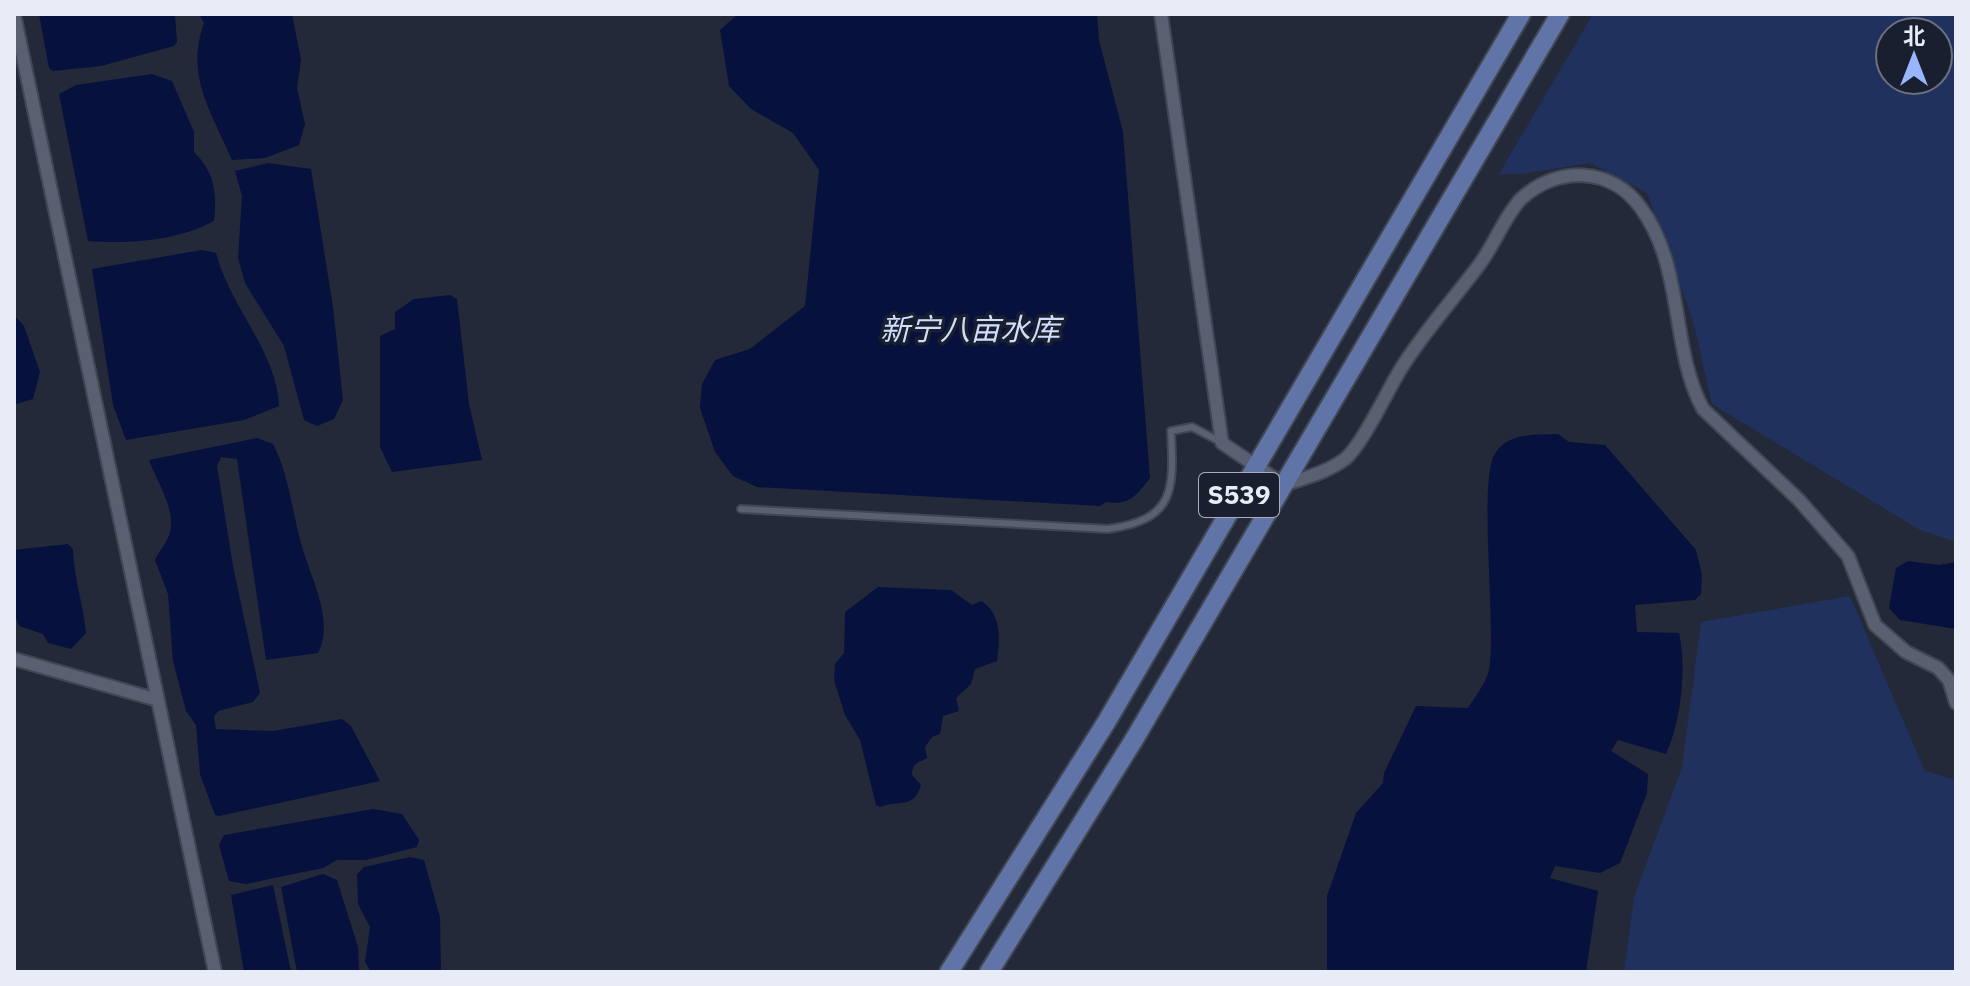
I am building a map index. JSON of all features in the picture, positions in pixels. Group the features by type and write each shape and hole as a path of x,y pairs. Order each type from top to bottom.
{"main road":[{"name":"S539","path":"949,972 1107,721 1521,14"},
{"name":"S539","path":"989,972 1135,738 1560,14"}],"street":[{"path":"14,14 215,972"},
{"path":"1161,14 1222,443 1284,485 1346,458 1411,353 1445,304 1499,237 1520,200 1551,178 1573,174 1599,177 1622,188 1641,208 1658,239 1673,281 1694,392 1703,409 1799,500 1848,556 1875,625 1897,646 1938,668 1949,680 1956,703"},
{"path":"14,659 158,700"}],"lane":[{"path":"741,509 1108,529 1147,520 1170,493 1173,477 1171,431 1192,427 1222,443"}],"shaded area":[{"path":"1593,14 1956,14 1956,542 1920,530 1712,404 1693,321 1647,193 1590,163 1523,174 1499,174"},
{"path":"1850,596 1925,771 1956,780 1956,972 1624,972 1634,897 1682,767 1701,622"}],"water":[{"path":"39,14 175,14 177,42 174,46 101,66 53,71 49,68"},
{"path":"199,14 292,14 301,60 297,88 305,124 299,145 265,158 232,160 209,109 199,77 197,60 204,23"},
{"name":"新宁八亩水库","path":"738,14 1097,14 1099,40 1123,132 1150,478 1136,494 1127,501 1106,502 1100,506 757,487 733,476 715,452 700,408 702,384 715,360 750,349 805,306 819,170 793,133 751,109 729,86 720,30"},
{"path":"152,74 172,81 194,132 194,152 213,184 214,221 185,233 152,240 88,241 59,94 76,85"},
{"path":"268,163 311,169 333,307 343,400 334,419 317,426 304,420 284,346 245,283 238,258 242,196 235,171"},
{"path":"202,250 216,253 231,292 270,367 279,406 244,420 126,440 113,405 92,269"},
{"path":"450,295 457,299 469,404 482,460 392,472 380,447 380,336 395,329 395,312 414,299"},
{"path":"14,315 24,326 40,372 33,399 16,404"},
{"path":"1558,434 1569,442 1605,445 1696,550 1702,575 1701,594 1695,600 1635,605 1637,632 1679,633 1682,678 1679,711 1666,754 1618,740 1611,751 1648,774 1647,793 1620,863 1600,873 1555,866 1550,878 1598,891 1586,972 1327,972 1327,896 1356,813 1383,783 1384,773 1416,706 1468,708 1488,675 1491,621 1488,490 1496,452 1516,438"},
{"path":"257,438 273,444 283,467 300,539 319,596 323,640 318,653 266,660 237,459 221,457 217,466 233,566 260,693 253,702 218,711 214,717 216,729 273,731 342,719 351,726 380,781 219,816 215,815 200,774 196,725 186,711 173,661 168,594 155,560 169,536 170,514 149,460"},
{"path":"68,544 73,549 86,633 71,649 48,643 43,634 19,626 14,612 14,550"},
{"path":"1908,561 1939,565 1956,562 1956,629 1900,620 1889,608 1896,568"},
{"path":"878,587 951,590 972,605 981,601 993,613 999,636 997,661 975,669 971,684 956,698 959,711 943,716 940,734 932,737 925,747 927,758 913,768 912,775 921,785 918,793 910,801 880,807 876,805 860,740 845,715 834,680 835,664 844,653 845,612"},
{"path":"373,809 402,814 419,840 417,847 366,860 337,860 323,868 246,884 229,881 219,845 224,835"},
{"path":"410,857 424,860 440,917 441,970 371,972 365,962 370,927 358,904 357,874 364,867"},
{"path":"323,874 337,880 358,947 359,972 297,972 281,887"},
{"path":"273,885 291,972 244,972 231,895"}]}
